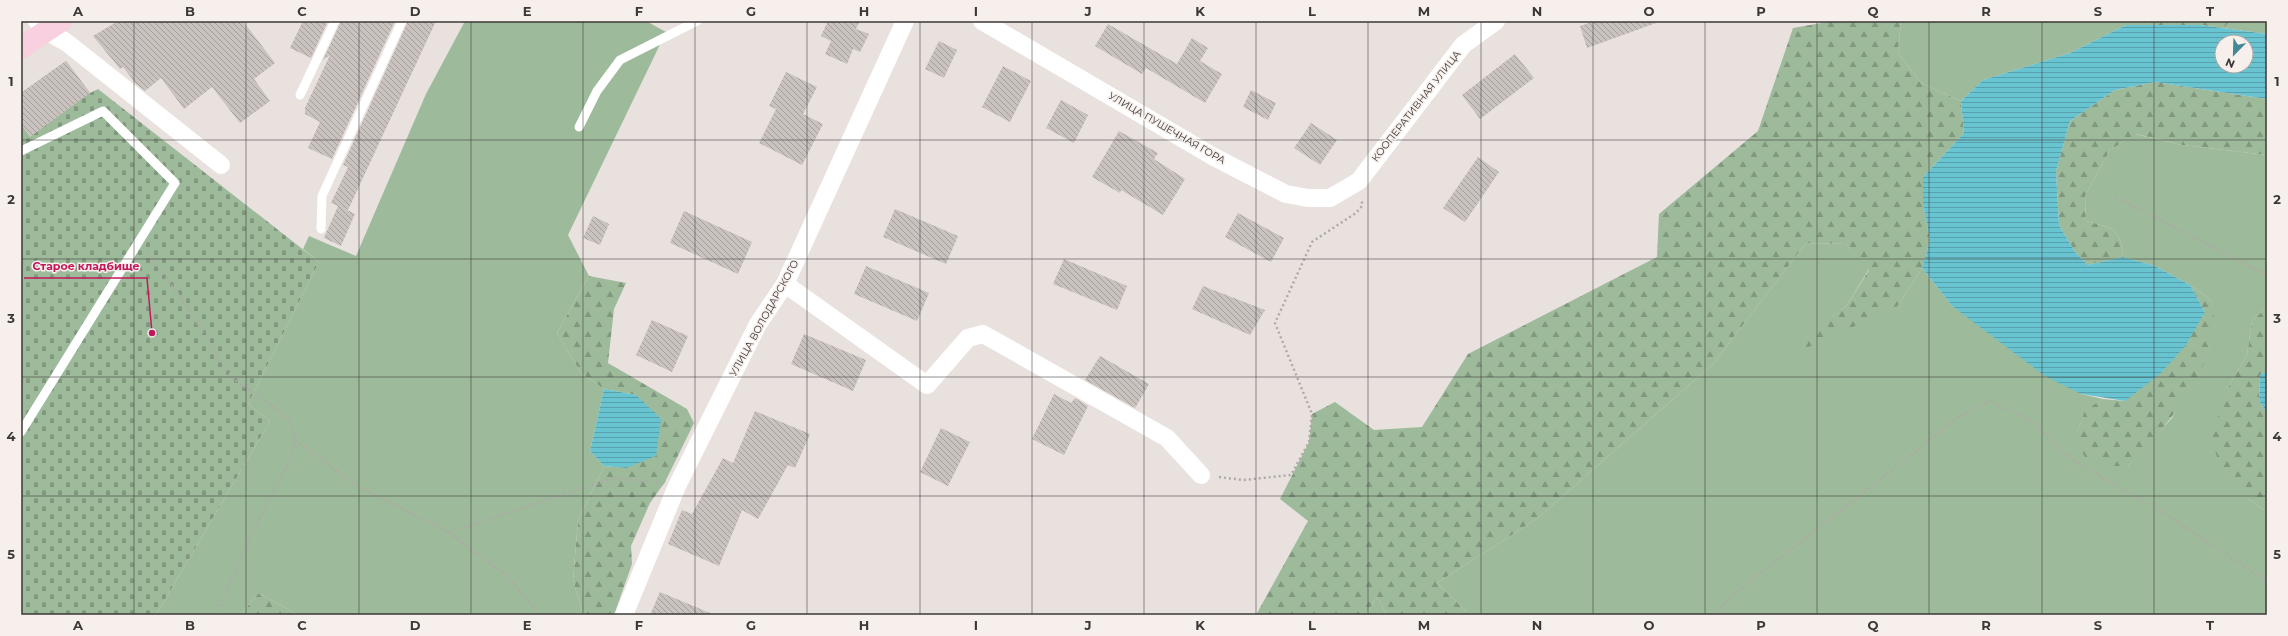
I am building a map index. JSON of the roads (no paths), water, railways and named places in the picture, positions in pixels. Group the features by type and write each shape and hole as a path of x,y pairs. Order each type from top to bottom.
{"street":[{"name":"УЛИЦА ВОЛОДАРСКОГО","path":"624,615 677,486 758,324 785,284 905,21"},
{"name":"УЛИЦА ПУШЕЧНАЯ ГОРА","path":"982,21 1214,156 1286,194 1308,198 1330,198 1359,180"},
{"name":"КООПЕРАТИВНАЯ УЛИЦА","path":"1359,180 1463,45 1496,21"},
{"path":"21,48 48,24 66,42 221,164"},
{"path":"785,284 926,385 968,338 983,334 1167,438 1201,475"}],"lane":[{"path":"300,95 335,21"},
{"path":"321,230 322,196 402,21"},
{"path":"580,127 597,91 620,60 697,21"},
{"path":"21,150 103,111 174,183 21,432"}],"water":[{"path":"2126,25 2200,25 2267,34 2267,99 2155,82 2115,90 2070,121 2056,171 2059,225 2075,252 2088,265 2123,257 2155,266 2190,285 2205,312 2186,345 2161,373 2125,401 2081,394 2045,376 1952,306 1922,268 1930,240 1923,205 1923,177 1964,133 1961,101 1983,80 2070,53"},
{"path":"2267,371 2267,413 2259,401 2260,375"},
{"path":"604,389 636,395 661,419 656,456 626,468 604,466 590,451"}],"place":[{"name":"Старое кладбище","path":"152,333"}]}
